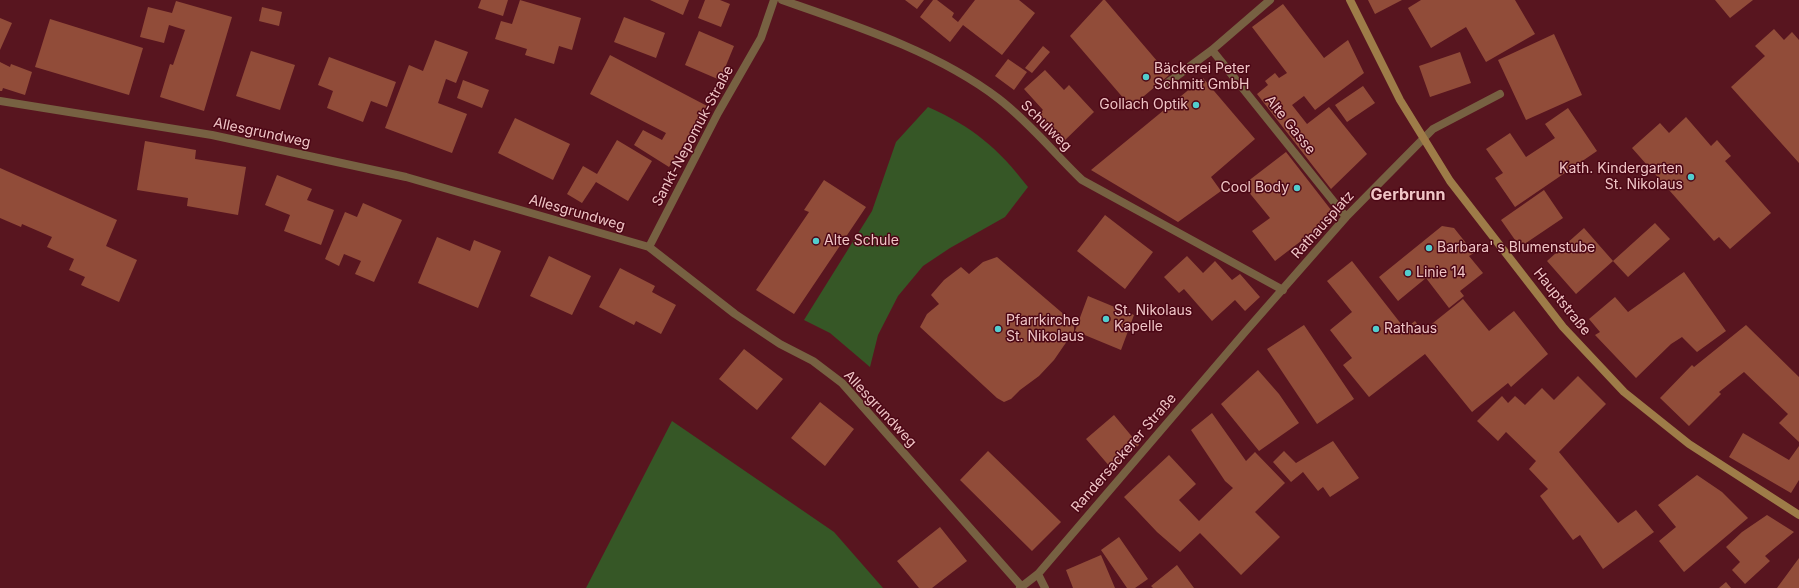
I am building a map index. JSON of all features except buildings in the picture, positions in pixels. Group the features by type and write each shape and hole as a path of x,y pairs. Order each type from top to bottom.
{"street":[{"name":"Sankt-Nepomuk-Straße","path":"649,247 718,113 761,38 774,0"},
{"name":"Schulweg","path":"782,0 838,19 893,41 972,80 1000,99 1028,124 1060,159 1082,180 1130,208 1221,255 1283,290"},
{"path":"1166,84 1212,50 1270,0"},
{"name":"Hauptstraße","path":"1350,0 1400,100 1423,139 1454,186 1563,327 1624,392 1689,444 1799,515"},
{"name":"Alte Gasse","path":"1212,50 1346,217"},
{"name":"Rathausplatz","path":"1245,332 1346,217 1423,139 1433,130 1500,94"},
{"name":"Allesgrundweg","path":"0,101 212,135 406,177 649,247 735,314 780,344 813,361 842,383 1021,587"},
{"name":"Randersackerer Straße","path":"1021,587 1038,574 1245,332"},
{"path":"1038,574 1045,588"}],"green space":[{"path":"928,107 958,122 984,140 1006,161 1028,187 1005,217 950,248 923,266 898,296 878,335 870,367 830,333 804,320 872,211 896,142"},
{"path":"672,421 834,532 883,588 586,588"}],"place":[{"name":"Bäckerei Peter Schmitt GmbH","path":"1146,77"},
{"name":"Gollach Optik","path":"1196,105"},
{"name":"Kath. Kindergarten St. Nikolaus","path":"1691,177"},
{"name":"Cool Body","path":"1297,188"},
{"name":"Alte Schule","path":"816,241"},
{"name":"Barbara' s Blumenstube","path":"1429,248"},
{"name":"Linie 14","path":"1408,273"},
{"name":"St. Nikolaus Kapelle","path":"1106,319"},
{"name":"Pfarrkirche St. Nikolaus","path":"998,329"},
{"name":"Rathaus","path":"1376,329"}],"district":[{"name":"Gerbrunn","path":"1408,195"}]}
